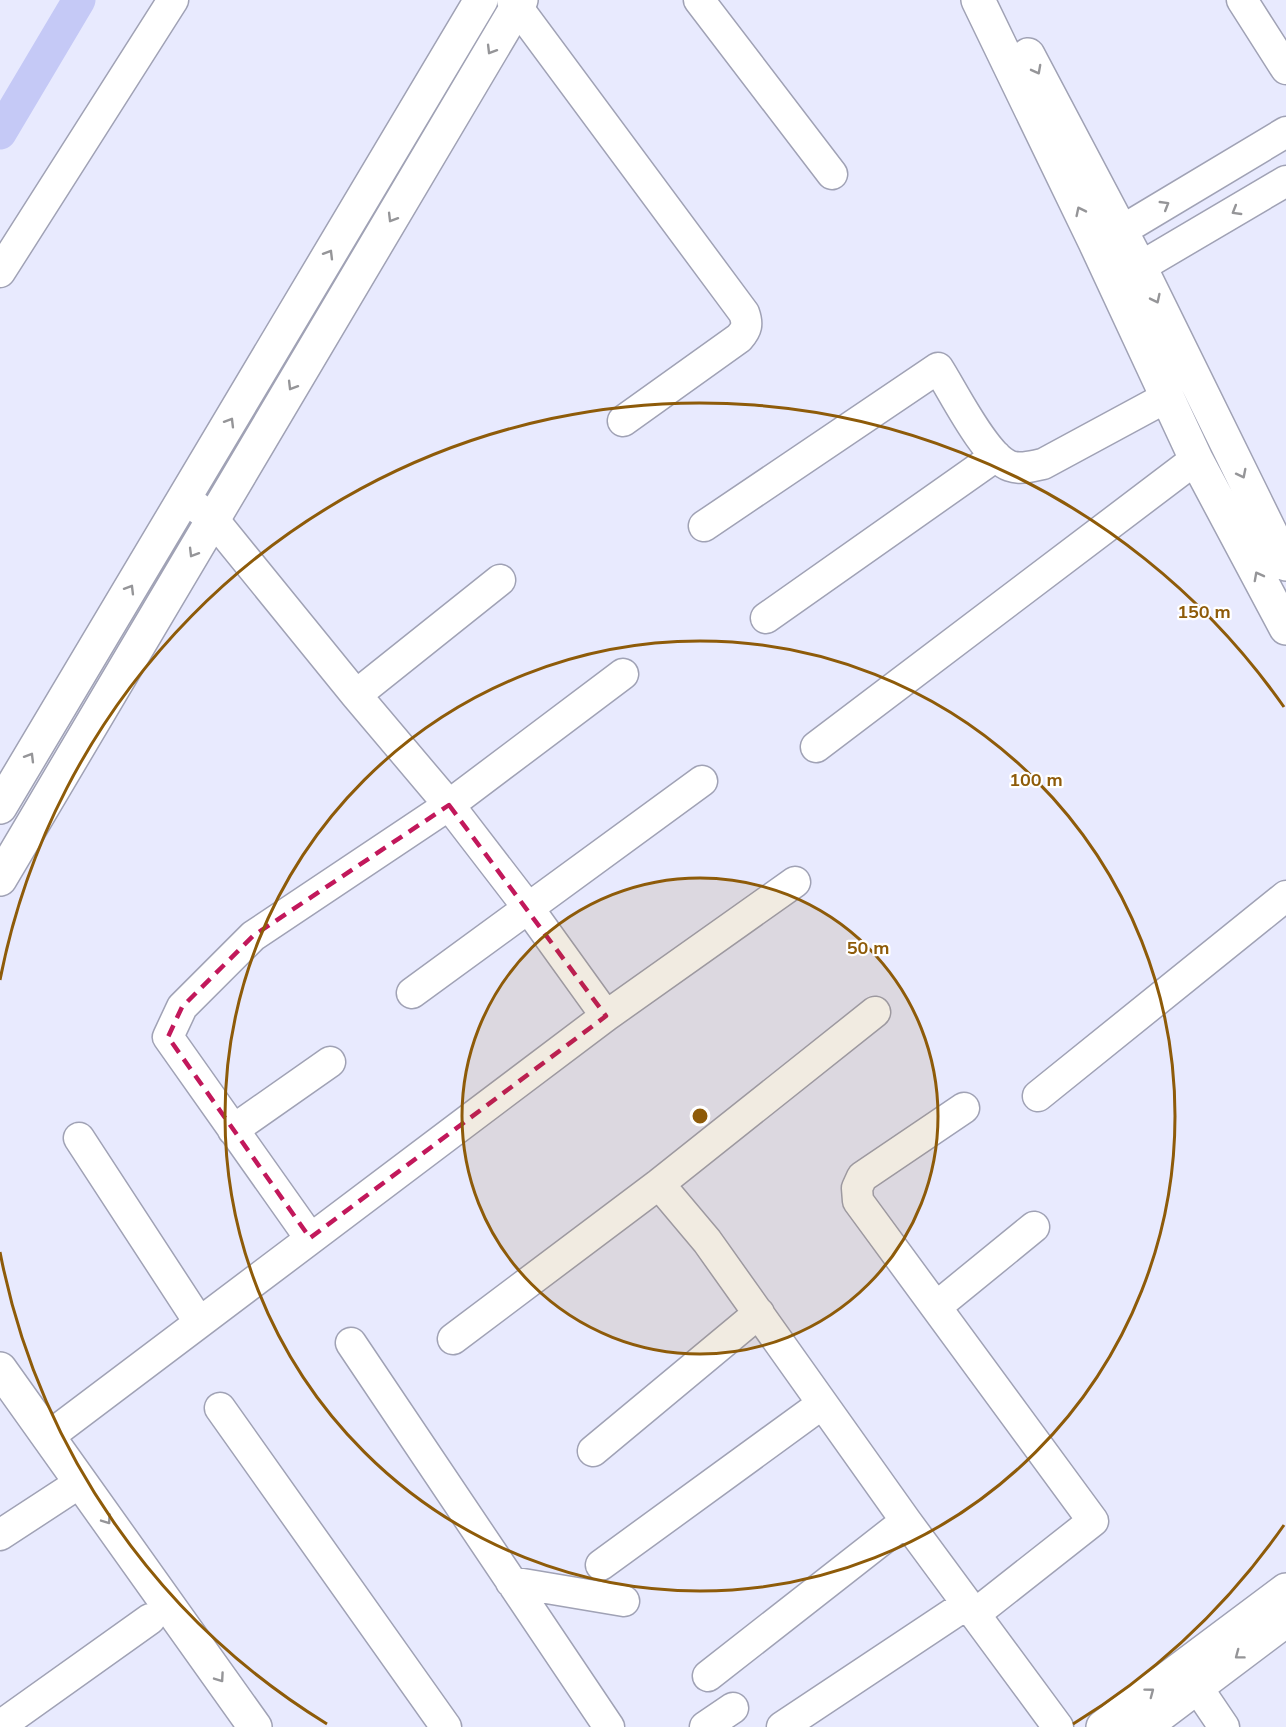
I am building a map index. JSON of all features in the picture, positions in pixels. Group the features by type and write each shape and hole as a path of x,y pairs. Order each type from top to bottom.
{"street":[{"path":"0,272 173,0"},
{"path":"0,807 481,0"},
{"path":"699,0 832,174"},
{"path":"978,0 1108,237"},
{"path":"1000,0 1127,275 1286,564"},
{"path":"1242,0 1286,69"},
{"path":"0,879 516,3 744,313 747,322 746,331 739,338 623,422"},
{"path":"1108,237 1286,132"},
{"path":"1127,275 1286,181"},
{"path":"1127,275 1167,397 1196,459 1286,628"},
{"path":"704,526 938,368 982,440 996,456 1010,466 1026,468 1043,464 1167,397"},
{"path":"766,618 996,456"},
{"path":"816,747 1196,459"},
{"path":"184,498 213,519 356,695 450,805 606,1016"},
{"path":"356,695 500,580"},
{"path":"310,1238 168,1037 182,1006 253,936 450,805 623,674"},
{"path":"412,993 702,781"},
{"path":"48,1437 606,1016 795,882"},
{"path":"1038,1096 1286,896"},
{"path":"453,1339 659,1184 875,1012"},
{"path":"233,1130 330,1062"},
{"path":"782,1727 971,1609 1093,1521 858,1201 857,1188 862,1177 964,1108"},
{"path":"79,1138 199,1322"},
{"path":"659,1184 707,1241 906,1521 1058,1727"},
{"path":"936,1307 1034,1227"},
{"path":"593,1451 759,1313"},
{"path":"351,1343 609,1727"},
{"path":"0,1369 48,1437 71,1488 150,1619 227,1727"},
{"path":"601,1565 822,1404"},
{"path":"0,1406 71,1488 255,1727"},
{"path":"220,1408 446,1727"},
{"path":"0,1535 71,1488"},
{"path":"708,1676 906,1521"},
{"path":"511,1582 624,1601"},
{"path":"1103,1727 1286,1590"},
{"path":"0,1726 150,1619"},
{"path":"1144,1727 1286,1620"},
{"path":"1197,1688 1224,1727"},
{"path":"705,1727 733,1708"}],"highlighted area":[{"path":"449,805 606,1016 310,1238 168,1037 182,1007 253,936"}],"waterway":[{"path":"0,133 79,0"}]}
